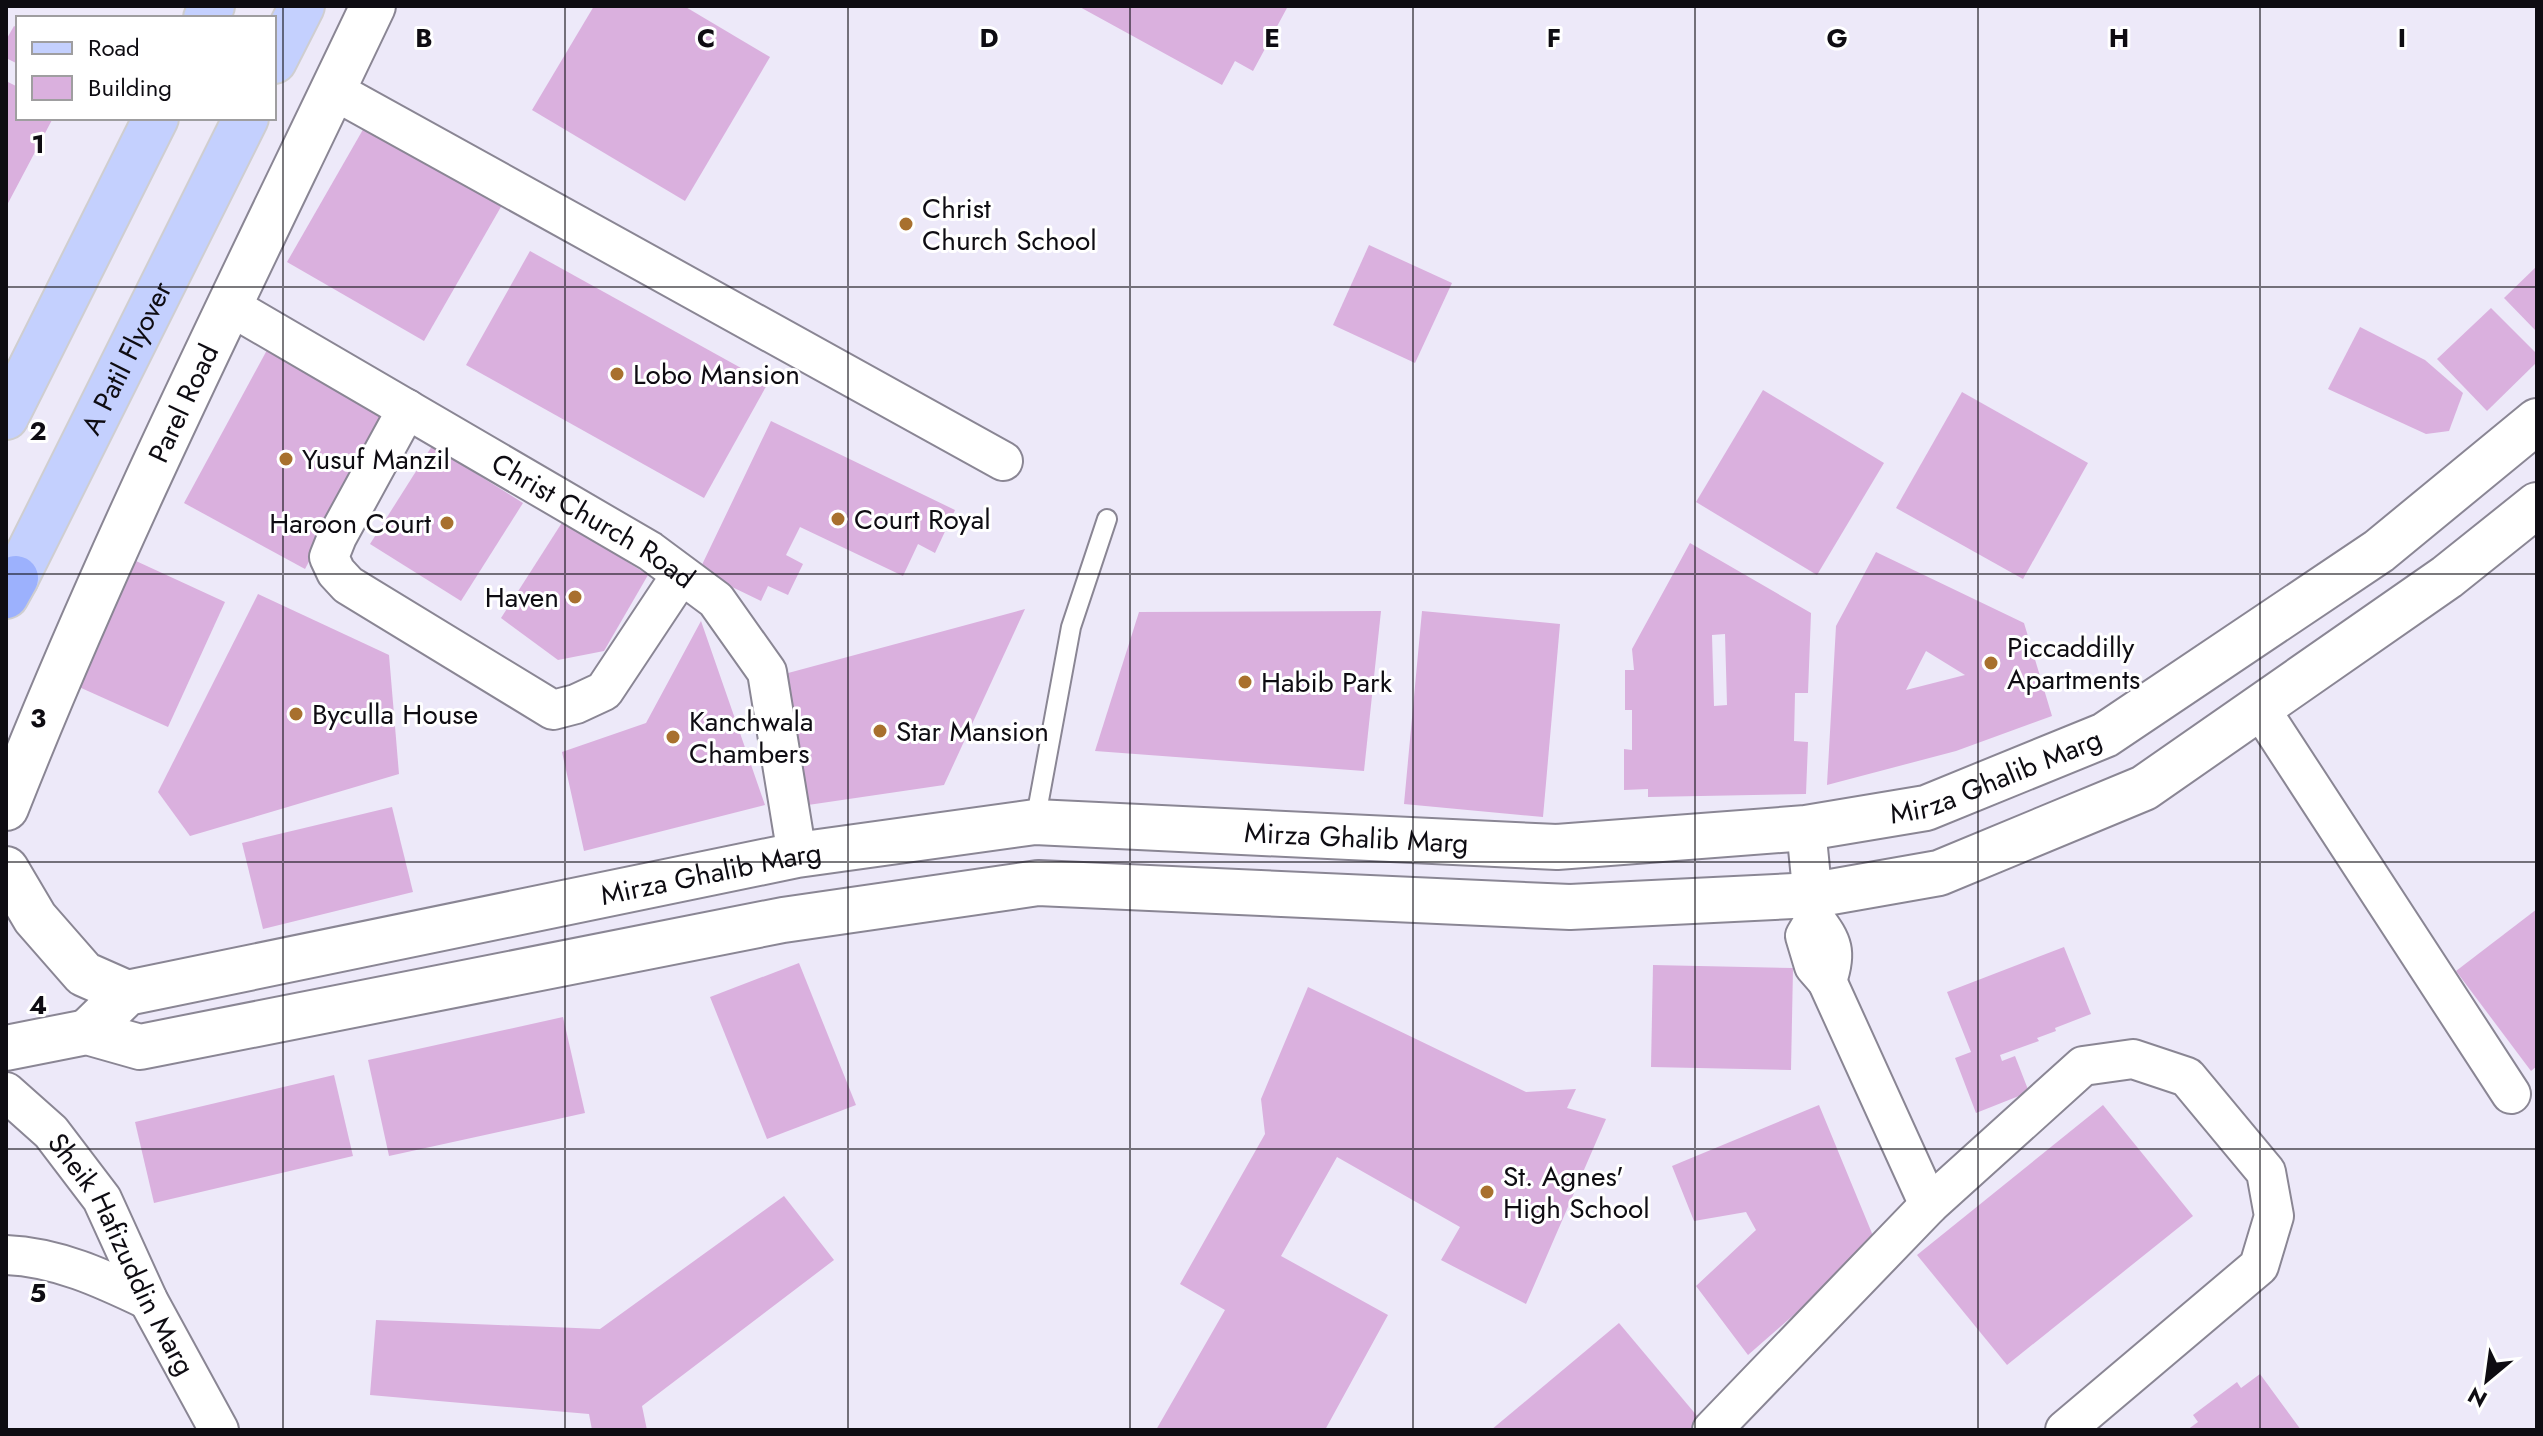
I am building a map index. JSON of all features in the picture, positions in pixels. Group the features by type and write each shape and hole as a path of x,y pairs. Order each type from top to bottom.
{"main road":[{"path":"276,57 302,6"},
{"name":"Parel Road","path":"6,808 52,692 162,449 373,6"},
{"path":"6,417 155,120"},
{"name":"A Patil Flyover","path":"11,587 245,120"},
{"name":"Mirza Ghalib Marg","path":"127,993 797,855 1035,822 1557,847 1806,828 1926,808 2105,735 2379,551 2537,421"},
{"name":"Mirza Ghalib Marg","path":"6,1048 87,1032 140,1047 783,920 1038,883 1570,907 1815,907 1939,873 2144,788 2447,577 2537,505"},
{"path":"6,622 11,587"},
{"path":"6,869 35,918 84,974 127,993 87,1032"}],"street":[{"path":"333,90 1003,461"},
{"name":"Christ Church Road","path":"230,306 650,551 716,600 767,672 797,855"},
{"path":"407,409 337,537 329,557 336,572 348,585 553,710 576,704 604,691 681,575"},
{"path":"2259,707 2511,1094"},
{"path":"1806,828 1815,907 1831,939 1834,962 1827,981 1929,1205"},
{"path":"1712,1430 1929,1205 2083,1066 2133,1059 2187,1077 2266,1172 2274,1216 2259,1266 2065,1430"},
{"name":"Sheik Hafizuddin Marg","path":"6,1092 51,1132 102,1199 148,1300 219,1430"},
{"path":"6,1255 33,1256 95,1274 148,1300"}],"lane":[{"path":"1035,822 1071,627 1107,519"}],"building":[{"path":"594,6 684,6 770,57 685,201 532,110"},
{"path":"1078,6 1288,6 1253,71 1235,61 1222,85"},
{"path":"16,27 16,63 6,58 6,40"},
{"path":"6,81 16,86 16,120 52,120 6,207"},
{"path":"365,126 502,205 424,341 287,262"},
{"path":"1369,245 1452,283 1415,363 1333,325"},
{"name":"Lobo Mansion","path":"530,251 768,383 704,498 466,365"},
{"path":"2537,266 2537,332 2504,298"},
{"path":"2491,308 2537,354 2537,362 2487,411 2437,359"},
{"path":"2360,327 2425,360 2463,393 2449,431 2426,434 2328,389"},
{"name":"Yusuf Manzil","path":"267,350 388,416 305,569 184,503"},
{"path":"1763,390 1884,463 1817,575 1696,502"},
{"path":"1962,392 2088,463 2023,579 1896,508"},
{"name":"Court Royal","path":"771,421 955,510 935,553 918,544 903,576 800,527 786,555 803,564 788,595 768,586 761,601 699,571"},
{"name":"Haroon Court","path":"432,446 523,503 461,601 370,544"},
{"name":"Haven","path":"563,521 648,575 604,651 558,660 501,618"},
{"path":"1690,543 1811,613 1808,693 1795,693 1794,741 1808,742 1806,794 1648,797 1648,789 1624,790 1624,749 1632,750 1632,710 1625,710 1625,670 1634,670 1632,649","holes":["1725,634 1727,705 1714,706 1712,635"]},
{"name":"Piccaddilly Apartments","path":"1876,552 2024,623 2052,716 1956,751 1827,785 1836,626","holes":["1926,651 1965,675 1906,690"]},
{"path":"136,561 225,602 168,727 79,687"},
{"name":"Byculla House","path":"258,594 389,655 399,774 190,836 158,792"},
{"name":"Star Mansion","path":"1025,609 944,785 808,805 777,676"},
{"name":"Habib Park","path":"1381,611 1364,771 1095,751 1139,612"},
{"path":"1422,611 1560,624 1543,817 1404,804"},
{"name":"Kanchwala Chambers","path":"701,621 765,805 584,851 562,752 646,723"},
{"path":"392,807 413,892 263,929 242,843"},
{"path":"2537,909 2537,1066 2531,1071 2456,971"},
{"path":"2064,947 2091,1014 2055,1028 2056,1031 2037,1038 2039,1041 2000,1055 2002,1061 2015,1056 2029,1092 1976,1113 1955,1058 1971,1052 1947,992"},
{"path":"799,963 856,1105 767,1139 710,997"},
{"path":"1653,965 1793,968 1791,1070 1651,1067"},
{"name":"St. Agnes' High School","path":"1308,987 1526,1092 1576,1089 1567,1108 1606,1119 1526,1304 1441,1260 1460,1227 1337,1157 1281,1256 1388,1315 1325,1430 1156,1430 1225,1310 1180,1284 1265,1134 1261,1099"},
{"path":"563,1017 585,1113 389,1156 368,1060"},
{"path":"334,1075 353,1156 154,1203 135,1122"},
{"path":"1819,1105 1876,1243 1748,1355 1696,1286 1756,1230 1746,1212 1694,1221 1672,1166"},
{"path":"2103,1105 2193,1216 2007,1365 1917,1255"},
{"path":"784,1196 834,1260 642,1406 647,1430 592,1430 589,1414 370,1395 376,1320 600,1329"},
{"path":"1619,1323 1703,1423 1695,1430 1491,1430"},
{"path":"2260,1374 2301,1430 2187,1430 2198,1422 2193,1415 2237,1382 2241,1388"}],"place":[{"name":"Christ Church School","path":"906,224"},
{"name":"Lobo Mansion","path":"617,374"},
{"name":"Yusuf Manzil","path":"286,459"},
{"name":"Court Royal","path":"838,519"},
{"name":"Haroon Court","path":"447,523"},
{"name":"Haven","path":"575,597"},
{"name":"Piccaddilly Apartments","path":"1991,663"},
{"name":"Habib Park","path":"1245,682"},
{"name":"Byculla House","path":"296,714"},
{"name":"Star Mansion","path":"880,731"},
{"name":"Kanchwala Chambers","path":"673,737"},
{"name":"St. Agnes' High School","path":"1487,1192"}]}
